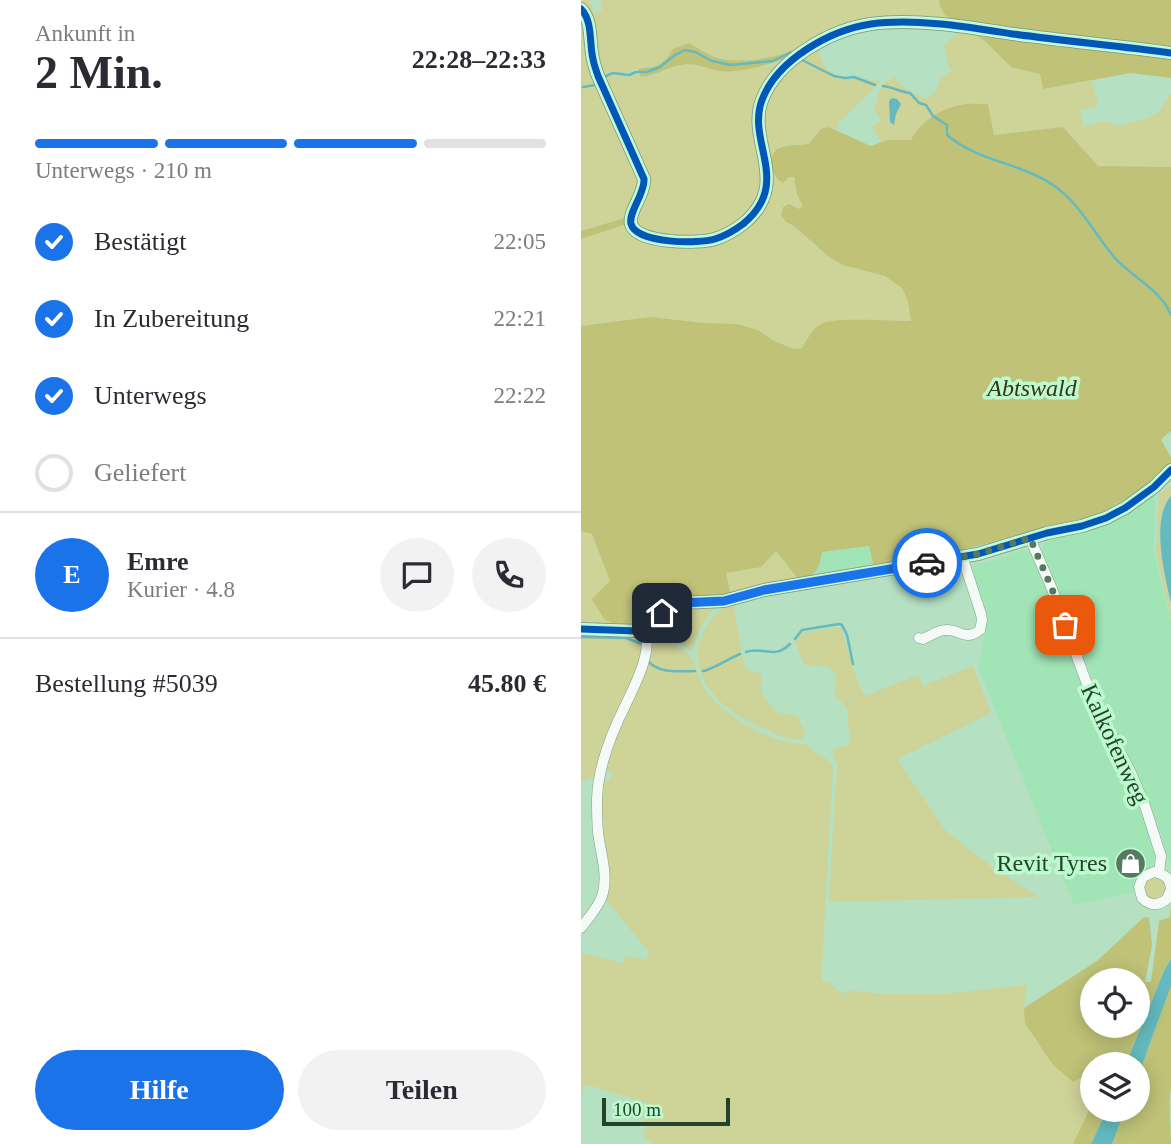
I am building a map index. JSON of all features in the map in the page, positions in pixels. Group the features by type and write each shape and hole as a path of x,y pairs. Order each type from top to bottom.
{"street":[{"path":"581,9 588,20 592,58 598,76 644,179 643,192 632,215 631,224 645,236 681,242 705,241 723,236 753,215 767,182 759,120 763,96 800,52 846,31 874,24 921,24 1171,53"},
{"path":"581,629 620,632 644,630 667,609 680,603 724,601 764,590 963,556 1083,526 1125,508 1171,470"},
{"name":"Kalkofenweg","path":"1030,538 1057,601 1091,695 1145,806 1161,856 1159,873"},
{"path":"919,638 947,630 966,636 980,630 981,614 963,556"},
{"path":"581,928 598,903 603,890 604,874 597,831 597,795 613,734 640,674 646,652 644,630"},
{"path":"1148,873 1159,873 1168,879 1171,888 1167,899 1152,904 1142,898 1139,887 1148,873"}],"shaded area":[{"path":"581,0 589,0 594,12 603,10 600,0 939,0 940,6 958,25 886,21 777,56 739,61 710,55 689,43 657,66 646,66 625,73 611,71 601,77"},
{"path":"581,16 641,181 628,217 581,231"},
{"path":"968,31 986,42 1011,67 1040,74 1043,89 1092,81 1098,106 1080,110 1083,126 1105,121 1122,125 1148,118 1160,112 1171,94 1171,167 1098,166 1063,127 994,135 988,104 911,140 881,142 872,126 881,121 873,107 884,85 894,76 912,92 923,98 930,97 941,77 952,71 948,65 944,44 961,32"},
{"path":"821,46 823,63 835,74 846,78 881,81 839,122 837,130 826,127 821,129 809,144 786,146 773,154 789,177 794,177 797,194 803,206 786,222 833,259 886,277 895,283 903,290 908,300 911,321 840,320 814,330 802,348 794,349 774,341 758,330 737,324 650,317 581,326 581,239 627,224 630,230 703,244 764,203 761,108 789,66"},
{"path":"791,57 760,97 762,193 744,219 705,239 651,235 635,223 646,189 603,80 613,74 628,77 640,73 641,77 654,75 677,65 699,64 721,72 766,66"},
{"path":"1171,485 1171,495 1160,521 1160,537 1171,619 1156,552 1159,494"},
{"path":"1155,493 1154,552 1171,623 1171,866 1137,772 1103,706 1042,555 1042,548 1049,537"},
{"path":"581,531 592,534 610,581 623,629 581,625"},
{"path":"869,546 874,568 811,576 820,567 822,552"},
{"path":"1023,550 1032,554 1054,602 1084,693 1119,759 1154,847 1155,857 1135,883 1135,892 1074,905 980,672 988,615 973,566"},
{"path":"776,551 799,580 731,596 726,573 761,567"},
{"path":"727,603 732,603 734,608 744,665 751,672 761,673 762,694 776,712 799,716 805,732 803,737 786,738 746,720 712,693 702,677 698,659 700,641 709,622"},
{"path":"718,604 702,626 692,651 680,643 652,634 652,630 671,609"},
{"path":"841,627 865,696 918,675 923,686 973,666 991,713 897,759 946,831 989,865 1038,897 829,902 838,765 834,759 833,748 850,746 847,708 835,695 836,680 831,668 804,663 795,642 803,632"},
{"path":"581,632 635,635 642,639 643,651 634,684 599,770 593,777 581,782"},
{"path":"651,639 674,645 686,652 705,690 737,719 766,735 794,744 807,744 825,758 833,768 821,982 830,982 837,990 847,994 849,990 881,994 942,994 1027,985 1024,1008 1073,1082 1080,1078 1080,1122 1083,1122 1073,1144 655,1144 643,1137 647,1123 642,1121 647,1103 585,1084 581,1097 581,953 623,963 625,956 647,960 648,951 604,897 599,822 602,782 610,781 612,774 605,769"},
{"path":"1154,878 1162,881 1165,889 1162,897 1154,900 1146,897 1143,889 1146,881"}],"green space":[{"path":"939,0 1171,0 1171,78 1131,73 1043,89 1040,74 1011,67 986,42 945,15"},
{"path":"689,43 718,58 740,61 795,51 782,60 748,69 719,71 684,65 641,77 638,69 659,65 673,49"},
{"name":"Abtswald","path":"963,104 988,104 994,135 1063,127 1098,166 1171,167 1171,431 1161,439 1171,458 1171,464 1144,488 1096,516 902,564 874,568 869,546 822,552 816,570 810,576 799,580 776,551 761,567 726,573 731,596 674,599 640,624 623,629 604,619 592,599 610,581 592,534 581,531 581,326 650,317 737,324 758,330 774,341 794,349 802,348 816,327 830,321 911,321 908,301 902,288 885,276 843,265 786,222 781,215 783,207 789,204 799,209 803,206 797,194 794,177 789,177 783,183 775,175 773,154 782,147 809,144 821,129 827,127 871,146 887,140 911,140 925,122 945,110"},
{"path":"628,217 627,224 581,239 581,231"},
{"path":"1171,901 1171,959 1150,1005 1150,982 1159,921 1170,917"},
{"path":"1144,917 1149,918 1152,945 1148,968 1086,968"},
{"path":"1080,972 1080,1038 1137,1038 1131,1052 1080,1052 1080,1078 1073,1082 1053,1065 1025,1023 1024,1008"},
{"path":"1171,986 1171,1144 1112,1144 1120,1122 1150,1122 1150,1052 1147,1052"},
{"path":"1083,1122 1101,1122 1091,1144 1073,1144"}],"water":[{"path":"892,98 901,104 894,125 890,122 889,101"},
{"path":"1171,496 1171,603 1160,533 1161,519"},
{"path":"1171,959 1171,986 1147,1052 1131,1052 1137,1038 1150,1038 1150,1005"},
{"path":"1101,1122 1120,1122 1112,1144 1091,1144"}],"waterway":[{"path":"606,76 613,73 629,75 647,72 660,67 685,50 731,65 773,61 791,52"},
{"path":"802,60 834,76 854,77 875,85"},
{"path":"583,87 595,85"},
{"path":"883,86 910,93 919,103 926,105 933,116 947,125 947,135 959,144 986,157 1027,171 1063,192 1115,258 1158,295 1171,315"},
{"path":"795,639 802,630 842,625 853,664"},
{"path":"581,637 626,638 642,644"},
{"path":"746,652 774,652 790,644"},
{"path":"703,671 740,654"},
{"path":"647,660 663,670 695,671"}],"cycle path":[{"path":"581,9 589,26 598,76 644,179 631,224 636,231 644,235 669,241 696,242 719,238 743,224 758,209 765,193 767,178 759,116 769,85 792,60 807,49 855,27 888,22 960,26 1171,53"},
{"path":"581,629 644,630 667,609 680,603 724,601 764,590 978,554 1047,533 1082,526 1125,508 1154,487 1171,470"}],"way so far":[{"path":"927,563 978,554 1030,538 1065,625"}],"place":[{"name":"Revit Tyres","path":"1130,863"}],"route":[{"path":"662,613 680,603 724,601 764,590 927,563"}]}
